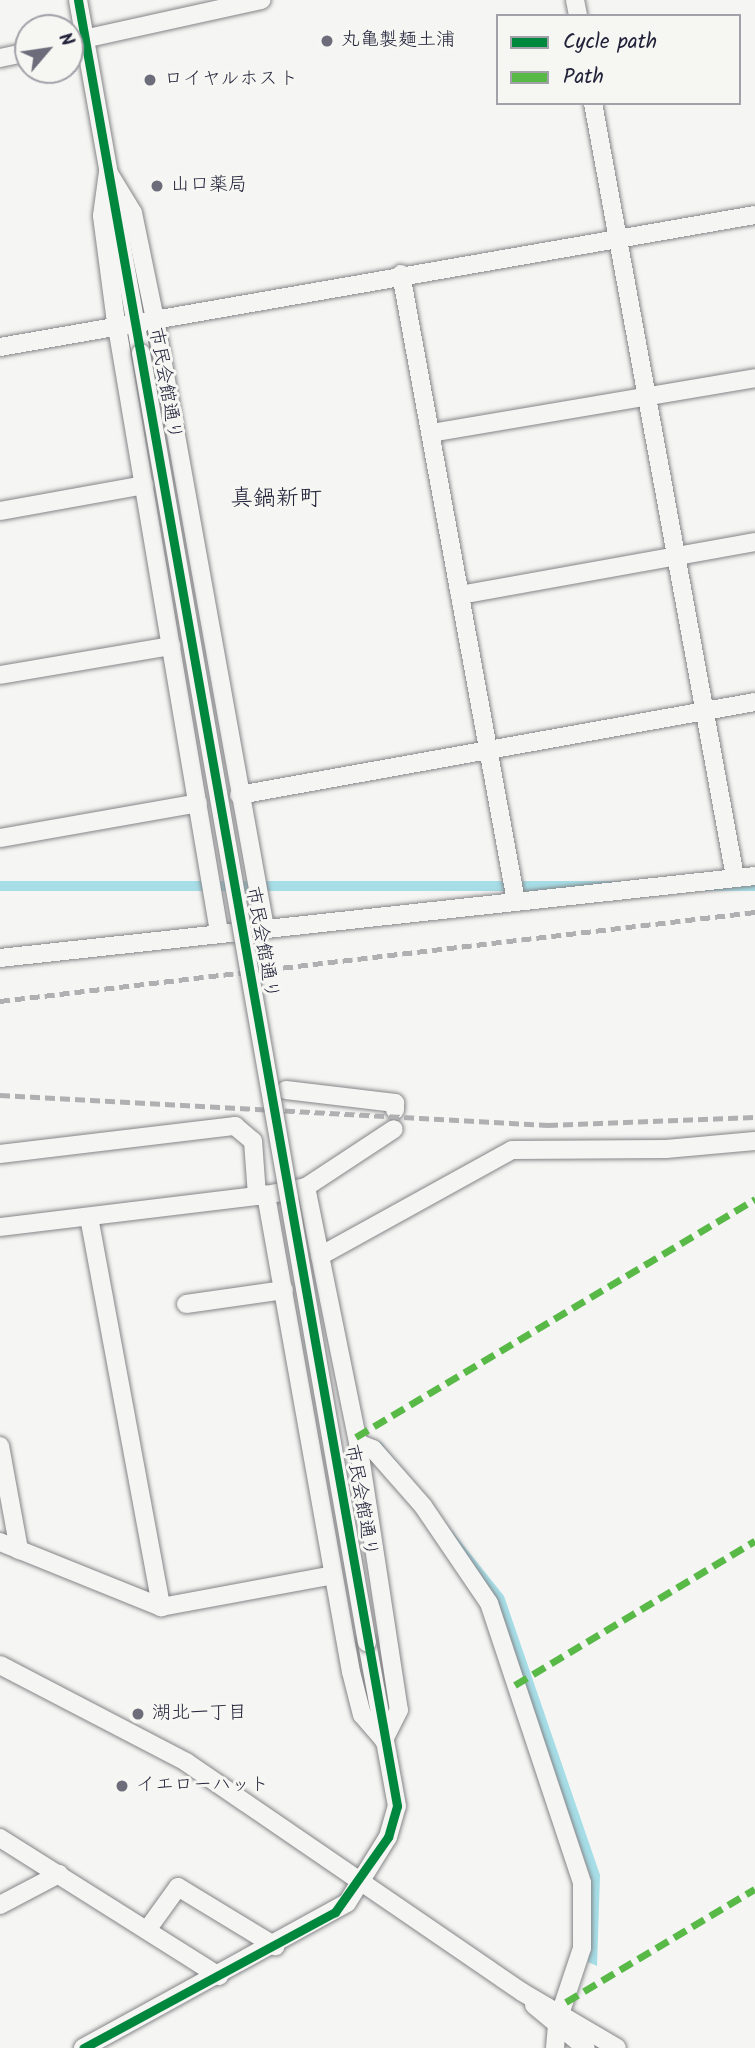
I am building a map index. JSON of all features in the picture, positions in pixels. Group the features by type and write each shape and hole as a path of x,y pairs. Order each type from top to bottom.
{"street":[{"path":"84,39 261,0"},
{"name":"市民会館通り","path":"83,2048 335,1912 360,1884 387,1837 397,1806 141,354 108,172 84,71"},
{"path":"593,105 735,877"},
{"path":"108,172 133,213 155,319 265,928"},
{"path":"108,172 102,216 117,326 219,932"},
{"path":"0,347 401,274 755,215"},
{"path":"401,274 516,901"},
{"path":"431,433 755,378"},
{"path":"0,511 145,485"},
{"path":"460,595 755,541"},
{"path":"0,675 172,646"},
{"path":"239,795 489,753 755,702"},
{"path":"0,838 198,803"},
{"path":"0,958 219,932 755,876"},
{"path":"286,1090 395,1103 395,1110"},
{"path":"0,1154 235,1126 253,1141 262,1196 284,1290 333,1575 362,1715 384,1740 399,1710 358,1443 306,1187"},
{"path":"0,1227 262,1196 306,1187 394,1129"},
{"path":"320,1256 513,1150 666,1149 755,1140"},
{"path":"89,1217 161,1607"},
{"path":"186,1304 284,1290"},
{"path":"358,1443 373,1449 422,1506 489,1604 582,1883 582,1948 559,2019 555,2048"},
{"path":"0,1446 19,1549"},
{"path":"0,1542 161,1607 333,1575"},
{"path":"0,1665 186,1762 559,2019 617,2048"},
{"path":"0,1838 219,1976"},
{"path":"0,1905 59,1874"},
{"path":"147,1930 178,1887 275,1946"},
{"path":"559,2019 586,2048"}],"water":[{"path":"0,881 755,881 755,891 0,891"},
{"path":"380,1441 504,1596 600,1875 597,1966 588,1962 590,1875 495,1601 378,1451"}],"railway":[{"path":"0,1001 755,912"},
{"path":"0,1095 548,1125 755,1117"}],"marked path":[{"path":"356,1437 755,1199"},
{"path":"515,1685 755,1541"},
{"path":"566,2002 755,1889"}],"cycle path":[{"path":"78,0 397,1806 388,1837 335,1912 83,2048"}],"place":[{"name":"丸亀製麺土浦","path":"327,41"},
{"name":"ロイヤルホスト","path":"150,80"},
{"name":"山口薬局","path":"157,186"},
{"name":"湖北一丁目","path":"138,1714"},
{"name":"イエローハット","path":"122,1786"}],"district":[{"name":"真鍋新町","path":"276,499"}]}
